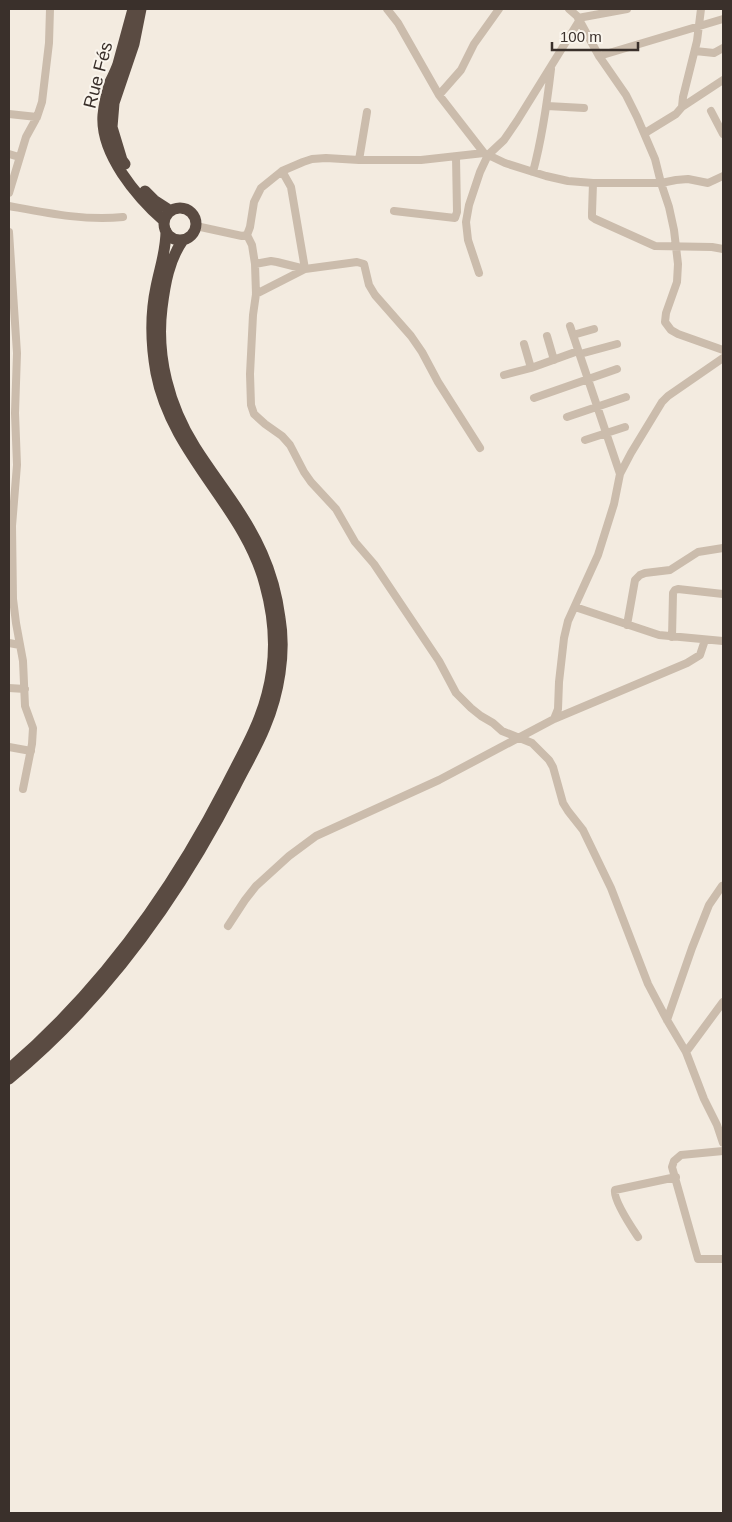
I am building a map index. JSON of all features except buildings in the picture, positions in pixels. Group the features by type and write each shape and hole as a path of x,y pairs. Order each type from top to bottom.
{"highway":[{"name":"Rue Fés","path":"133,9 106,96 103,116 104,132 109,148 124,176 165,226"},
{"name":"Rue Fés","path":"141,9 134,44 114,103 112,127 122,160 139,185 154,200 171,211"},
{"path":"9,1069 86,995 125,948 164,894 208,820 242,755 263,708 271,676 273,626 262,574 246,540 173,425 159,386 152,344 152,316 156,288 165,251 165,226 167,215 171,211 178,208 185,209 195,219 196,226 189,237 183,240 173,256 164,290 161,317 164,370 181,422 262,552 274,586 281,621 282,657 276,692 266,726 216,823 187,874 152,926 114,976 71,1022 9,1079"},
{"path":"165,226 170,236 183,240"}],"street":[{"path":"9,190 26,137 37,117 42,102 49,43 50,9"},
{"path":"387,9 398,23 439,95 486,154 505,163 568,181 661,184 666,181 688,179 708,183 723,176"},
{"path":"439,95 461,70 474,44 499,9"},
{"path":"569,9 578,16 599,56 626,95 645,133 655,159 669,207 678,264 677,282 666,313 666,322 671,330 678,334 723,350"},
{"path":"578,16 627,9"},
{"path":"682,107 700,26 701,9"},
{"path":"244,235 249,230 256,197 264,184 282,171 312,159 421,160 486,154 504,140 518,122 552,65 578,16"},
{"path":"599,56 723,19"},
{"path":"695,51 714,53 723,48"},
{"path":"533,172 541,142 552,65"},
{"path":"645,133 676,114 682,107 723,80"},
{"path":"547,106 584,108"},
{"path":"711,111 723,134"},
{"path":"359,160 367,112"},
{"path":"9,114 37,117"},
{"path":"9,154 19,156"},
{"path":"479,273 468,240 466,222 473,190 486,154"},
{"path":"394,211 455,218 457,212 456,157"},
{"path":"282,171 291,187 305,269"},
{"path":"593,183 592,213 595,219 655,246 712,247 723,249"},
{"path":"9,206 76,217 105,219 123,217"},
{"path":"196,226 244,235 252,245 256,294 252,316 250,374 251,405 254,414 282,436 290,445 311,482 336,508 355,542 374,564 439,661 456,694 471,708 502,731 532,743 549,760 553,767 563,803 583,830 589,842 622,915 648,984 686,1052 723,1143"},
{"path":"9,232 16,353 15,413 17,464 11,526 13,600 20,645 26,710 33,728 31,751 23,788"},
{"path":"255,264 271,261 305,269"},
{"path":"256,294 305,269 357,262 364,264 369,285 422,352 438,382 480,448"},
{"path":"570,326 620,474"},
{"path":"573,335 594,329"},
{"path":"547,336 554,360"},
{"path":"524,344 531,368"},
{"path":"504,375 579,352 617,344"},
{"path":"554,720 558,709 559,682 566,628 600,550 614,504 620,474 662,402 673,392 723,358"},
{"path":"534,398 617,369"},
{"path":"567,417 626,397"},
{"path":"585,440 625,427"},
{"path":"627,625 636,580 640,575 670,570 698,552 723,548"},
{"path":"672,637 673,593 675,590 723,594"},
{"path":"575,607 659,635 723,641"},
{"path":"228,926 256,886 289,856 316,836 417,790 554,720 687,663 700,655 704,640"},
{"path":"9,643 20,645"},
{"path":"9,688 25,689"},
{"path":"9,747 31,751"},
{"path":"667,1020 708,906 723,887"},
{"path":"686,1052 723,1002"},
{"path":"723,1151 681,1155 672,1166 698,1259 723,1259"},
{"path":"638,1238 614,1195 615,1190 676,1177"}]}
